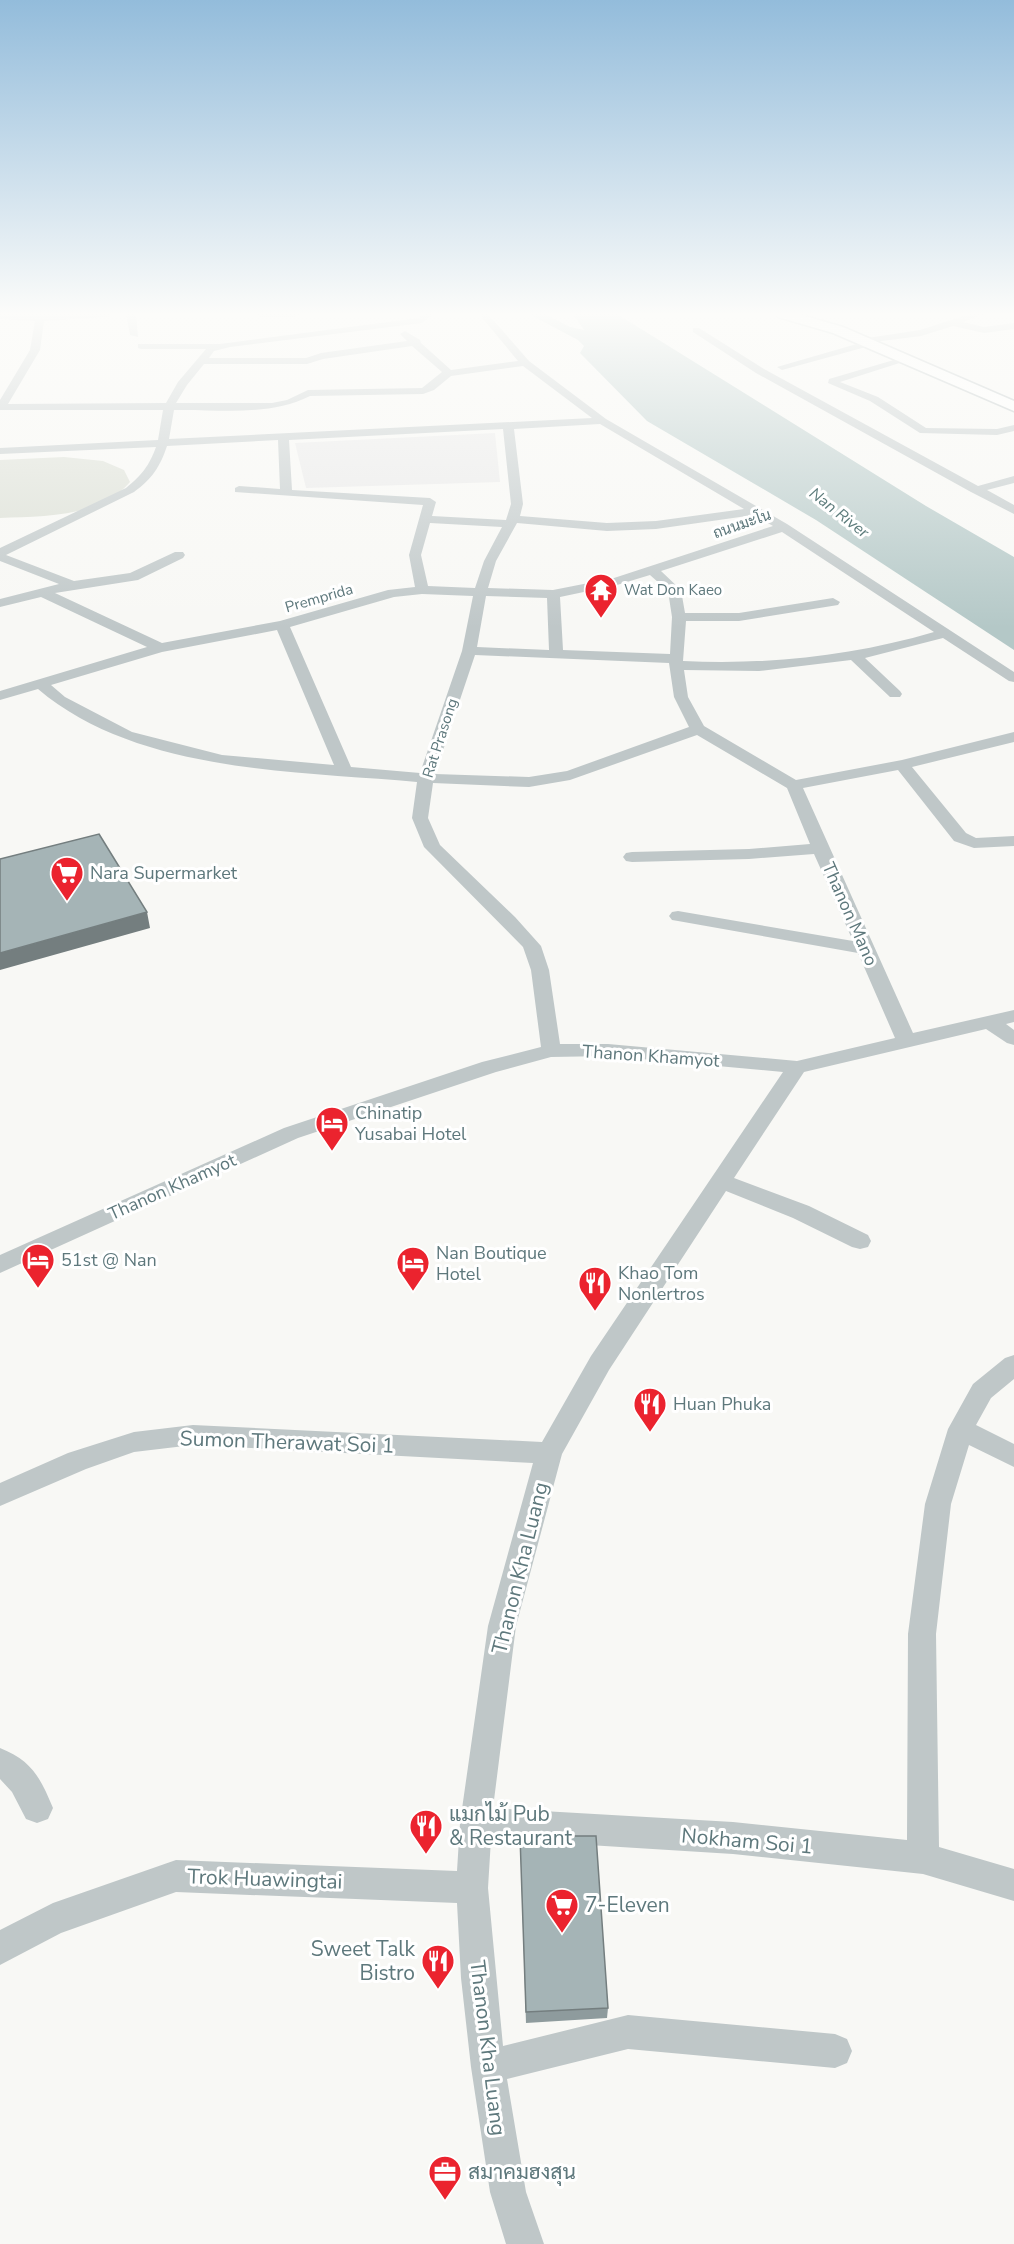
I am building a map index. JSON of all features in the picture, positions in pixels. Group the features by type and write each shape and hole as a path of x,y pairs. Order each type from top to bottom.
{"street":[{"path":"0,555 130,490 146,478 154,468 163,443 167,419"},
{"name":"ถนนมะโน","path":"599,419 783,527"},
{"path":"847,419 1014,510"},
{"path":"905,419 924,431 990,432 1014,428"},
{"path":"0,451 602,421"},
{"name":"Rat Prasong","path":"508,426 517,504 511,522 490,561 480,591 469,651 426,778 420,818 432,847 532,946 540,970 551,1051"},
{"path":"283,438 285,493"},
{"path":"975,489 1014,479"},
{"path":"239,490 430,502 415,555 422,590"},
{"path":"425,519 607,527 656,525 757,511"},
{"name":"ถนนมะโน","path":"652,570 783,527"},
{"path":"783,527 1014,678"},
{"path":"0,555 73,585"},
{"path":"0,603 73,585 133,577 179,555"},
{"path":"652,570 674,590 679,617 676,662 681,697 698,729 795,785 902,765 1014,737"},
{"name":"Premprida","path":"0,696 160,648 282,626 393,593 422,590 554,594 617,581 652,570"},
{"path":"43,593 160,648"},
{"path":"554,594 556,654"},
{"path":"679,617 739,616 833,602"},
{"path":"282,626 345,772"},
{"path":"469,651 556,654 758,667 812,662 899,647 945,633"},
{"path":"854,655 895,694"},
{"path":"40,684 60,700 127,735 221,760 426,778 529,782 550,780 698,729"},
{"path":"902,765 960,837 974,843 1012,844"},
{"name":"Thanon Mano","path":"795,785 820,848 907,1042"},
{"path":"632,857 749,854 820,848"},
{"path":"678,916 866,949"},
{"name":"Thanon Khamyot","path":"0,1265 291,1133 489,1067 551,1051 608,1050 797,1067 1014,1016"},
{"path":"990,1022 1014,1038"},
{"name":"Thanon Kha Luang","path":"525,2244 508,2192 488,2067 478,1978 472,1888 476,1823 502,1626 549,1453 600,1363 797,1067"},
{"path":"721,1181 801,1212 861,1241"},
{"path":"923,1858 922,1634 938,1504 962,1429 982,1391 1014,1365"},
{"path":"962,1429 1014,1456"},
{"name":"Sumon Therawat Soi 1","path":"0,1495 77,1461 134,1442 193,1436 549,1453"},
{"path":"0,1763 11,1767 25,1781 37,1808"},
{"name":"Nokham Soi 1","path":"476,1823 733,1838 923,1858 1014,1885"},
{"name":"Trok Huawingtai","path":"0,1948 53,1919 176,1876 472,1888"},
{"path":"488,2067 628,2032 835,2051"}],"shaded area":[{"path":"495,433 500,482 306,488 295,443"},
{"path":"64,457 103,461 124,470 130,482 103,503 87,509 52,515 0,518 0,460"}],"water":[{"name":"Nan River","path":"645,419 786,419 926,506 1014,557 1014,650 816,520"}],"building":[{"name":"Nara Supermarket","path":"99,834 147,912 0,953 0,859"},
{"name":"7-Eleven","path":"520,1836 596,1836 608,2008 526,2012"}],"place":[{"name":"Wat Don Kaeo","path":"601,619"},
{"name":"Nara Supermarket","path":"67,902"},
{"name":"Chinatip Yusabai Hotel","path":"332,1152"},
{"name":"51st @ Nan","path":"38,1289"},
{"name":"Nan Boutique Hotel","path":"413,1292"},
{"name":"Khao Tom Nonlertros","path":"595,1312"},
{"name":"Huan Phuka","path":"650,1433"},
{"name":"แมกไม้ Pub & Restaurant","path":"426,1855"},
{"name":"7-Eleven","path":"562,1934"},
{"name":"Sweet Talk Bistro","path":"438,1990"},
{"name":"สมาคมฮงสุน","path":"445,2201"}]}
